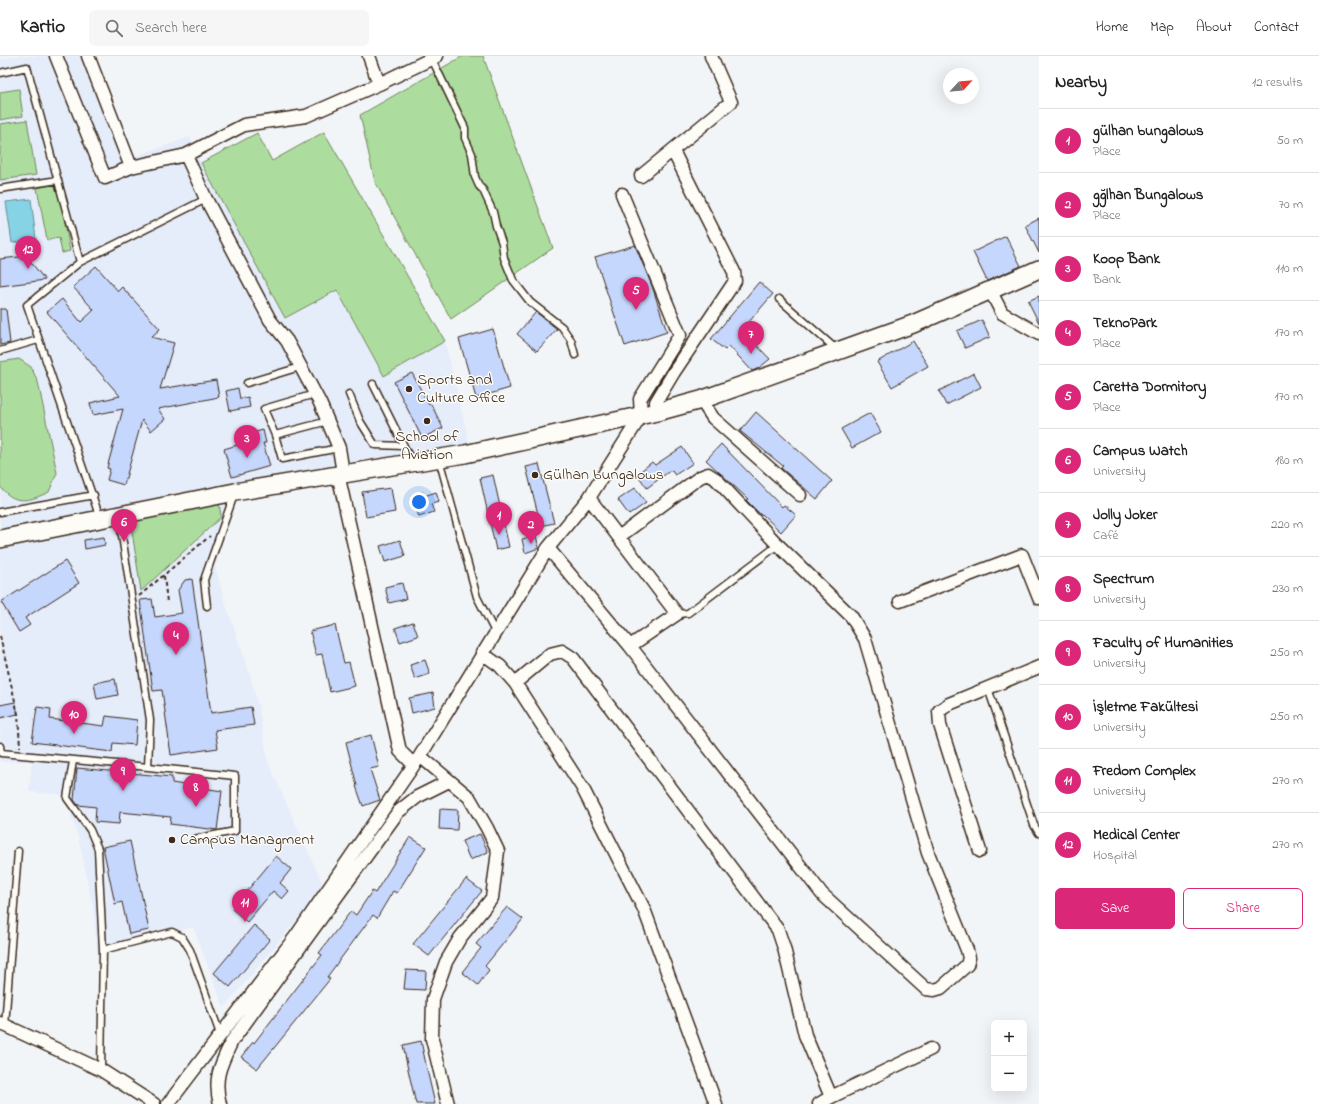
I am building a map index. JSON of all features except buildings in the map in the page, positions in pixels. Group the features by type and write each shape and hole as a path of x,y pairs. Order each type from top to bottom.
{"street":[{"path":"56,56 105,178 131,167 186,155 244,125 306,116 435,58"},
{"path":"88,56 131,167"},
{"path":"369,56 379,84"},
{"path":"641,176 673,151 730,102 711,56"},
{"path":"168,1104 296,936 417,761 482,653 548,548 589,498 649,414 674,372 735,281 734,272 673,151"},
{"path":"186,155 206,199 270,320 287,340 300,368 315,394 339,448 341,474 400,751 449,780 468,796 487,828 498,851 492,898 460,938 446,962 433,999 432,1039 448,1104"},
{"path":"622,194 680,335 640,399 649,414"},
{"path":"0,539 235,492 439,458 649,414 701,400 913,324 1039,269"},
{"path":"990,290 1002,313 1039,334"},
{"path":"701,400 712,418 800,495"},
{"path":"548,548 630,646 822,894 926,989 934,990 941,988 967,965 969,958 928,853 865,639 851,616 778,545 716,479 708,474 700,477 620,536"},
{"path":"589,498 620,536 677,614 630,646"},
{"path":"900,601 1022,556 1039,598"},
{"path":"515,683 550,654 562,651 573,658 778,930 784,948 805,1035 831,1097"},
{"path":"482,653 500,666 515,683 582,786 644,909 716,1104"},
{"path":"980,851 938,716 943,706 1039,667"},
{"path":"220,1104 216,1090 219,1068 232,1041 398,812 417,797 449,780"},
{"path":"2,1024 101,1070 154,1104"},
{"path":"819,1104 931,1049"}],"lane":[{"path":"435,58 464,128 464,138 472,154 475,177 493,212 502,243 504,258 513,280 530,302 562,327 571,340 575,355"},
{"path":"0,73 27,67 80,262"},
{"path":"0,189 58,180"},
{"path":"100,518 94,495 27,306 80,262 206,199"},
{"path":"779,299 838,351"},
{"path":"0,352 38,340"},
{"path":"247,383 300,368"},
{"path":"373,384 412,462"},
{"path":"315,394 264,409 275,435 282,459 339,448"},
{"path":"348,394 360,421 375,445 404,446"},
{"path":"275,435 328,421"},
{"path":"439,458 476,597 495,632"},
{"path":"207,606 204,580 222,525 235,492"},
{"path":"0,512 94,495"},
{"path":"119,516 150,720 148,767"},
{"path":"677,614 688,613 778,545"},
{"path":"988,688 1034,825 1039,833"},
{"path":"0,746 1,753 235,776 235,831 194,840"},
{"path":"73,761 67,798 90,830 98,849 103,950 101,1070"},
{"path":"2,1024 18,851"},
{"path":"103,950 172,932 182,937 190,950 221,1035"}],"path":[{"path":"132,602 222,525"},
{"path":"164,576 167,602"},
{"path":"0,636 18,714 18,735 22,755"}],"shaded area":[{"path":"16,56 83,56 127,159 190,137 201,163 285,318 337,290 384,376 445,341 472,455 244,495 236,502 215,566 225,602 250,675 259,709 268,762 324,887 224,1008 193,927 97,951 93,907 78,836 64,795 29,792 32,761 0,762 0,60"}],"green space":[{"path":"463,56 483,56 553,248 451,319 375,182 360,115"},
{"path":"19,89 23,116 0,120 0,92"},
{"path":"27,120 36,175 0,180 0,124"},
{"path":"324,132 445,341 384,376 337,290 285,318 201,163 257,133 272,161"},
{"path":"58,184 70,251 62,253 59,238 47,240 37,188"},
{"path":"19,359 31,367 38,382 57,473 49,492 35,498 23,500 11,497 0,486 0,362"},
{"path":"219,502 221,517 141,591 130,518"}],"water":[{"path":"31,199 36,239 12,243 6,202"}],"place":[{"name":"Medical Center","path":"28,269"},
{"name":"Caretta Dormitory","path":"636,310"},
{"name":"Jolly Joker","path":"751,354"},
{"name":"Sports and Culture Office","path":"409,389"},
{"name":"School of Aviation","path":"427,421"},
{"name":"Koop Bank","path":"247,458"},
{"name":"Gülhan bungalows","path":"535,475"},
{"name":"gülhan bungalows","path":"499,535"},
{"name":"Campus Watch","path":"124,542"},
{"name":"gğlhan Bungalows","path":"531,544"},
{"name":"TeknoPark","path":"176,655"},
{"name":"İşletme Fakültesi","path":"74,734"},
{"name":"Faculty of Humanities","path":"123,791"},
{"name":"Spectrum","path":"196,807"},
{"name":"Campus Managment","path":"172,840"},
{"name":"Fredom Complex","path":"245,922"}]}
